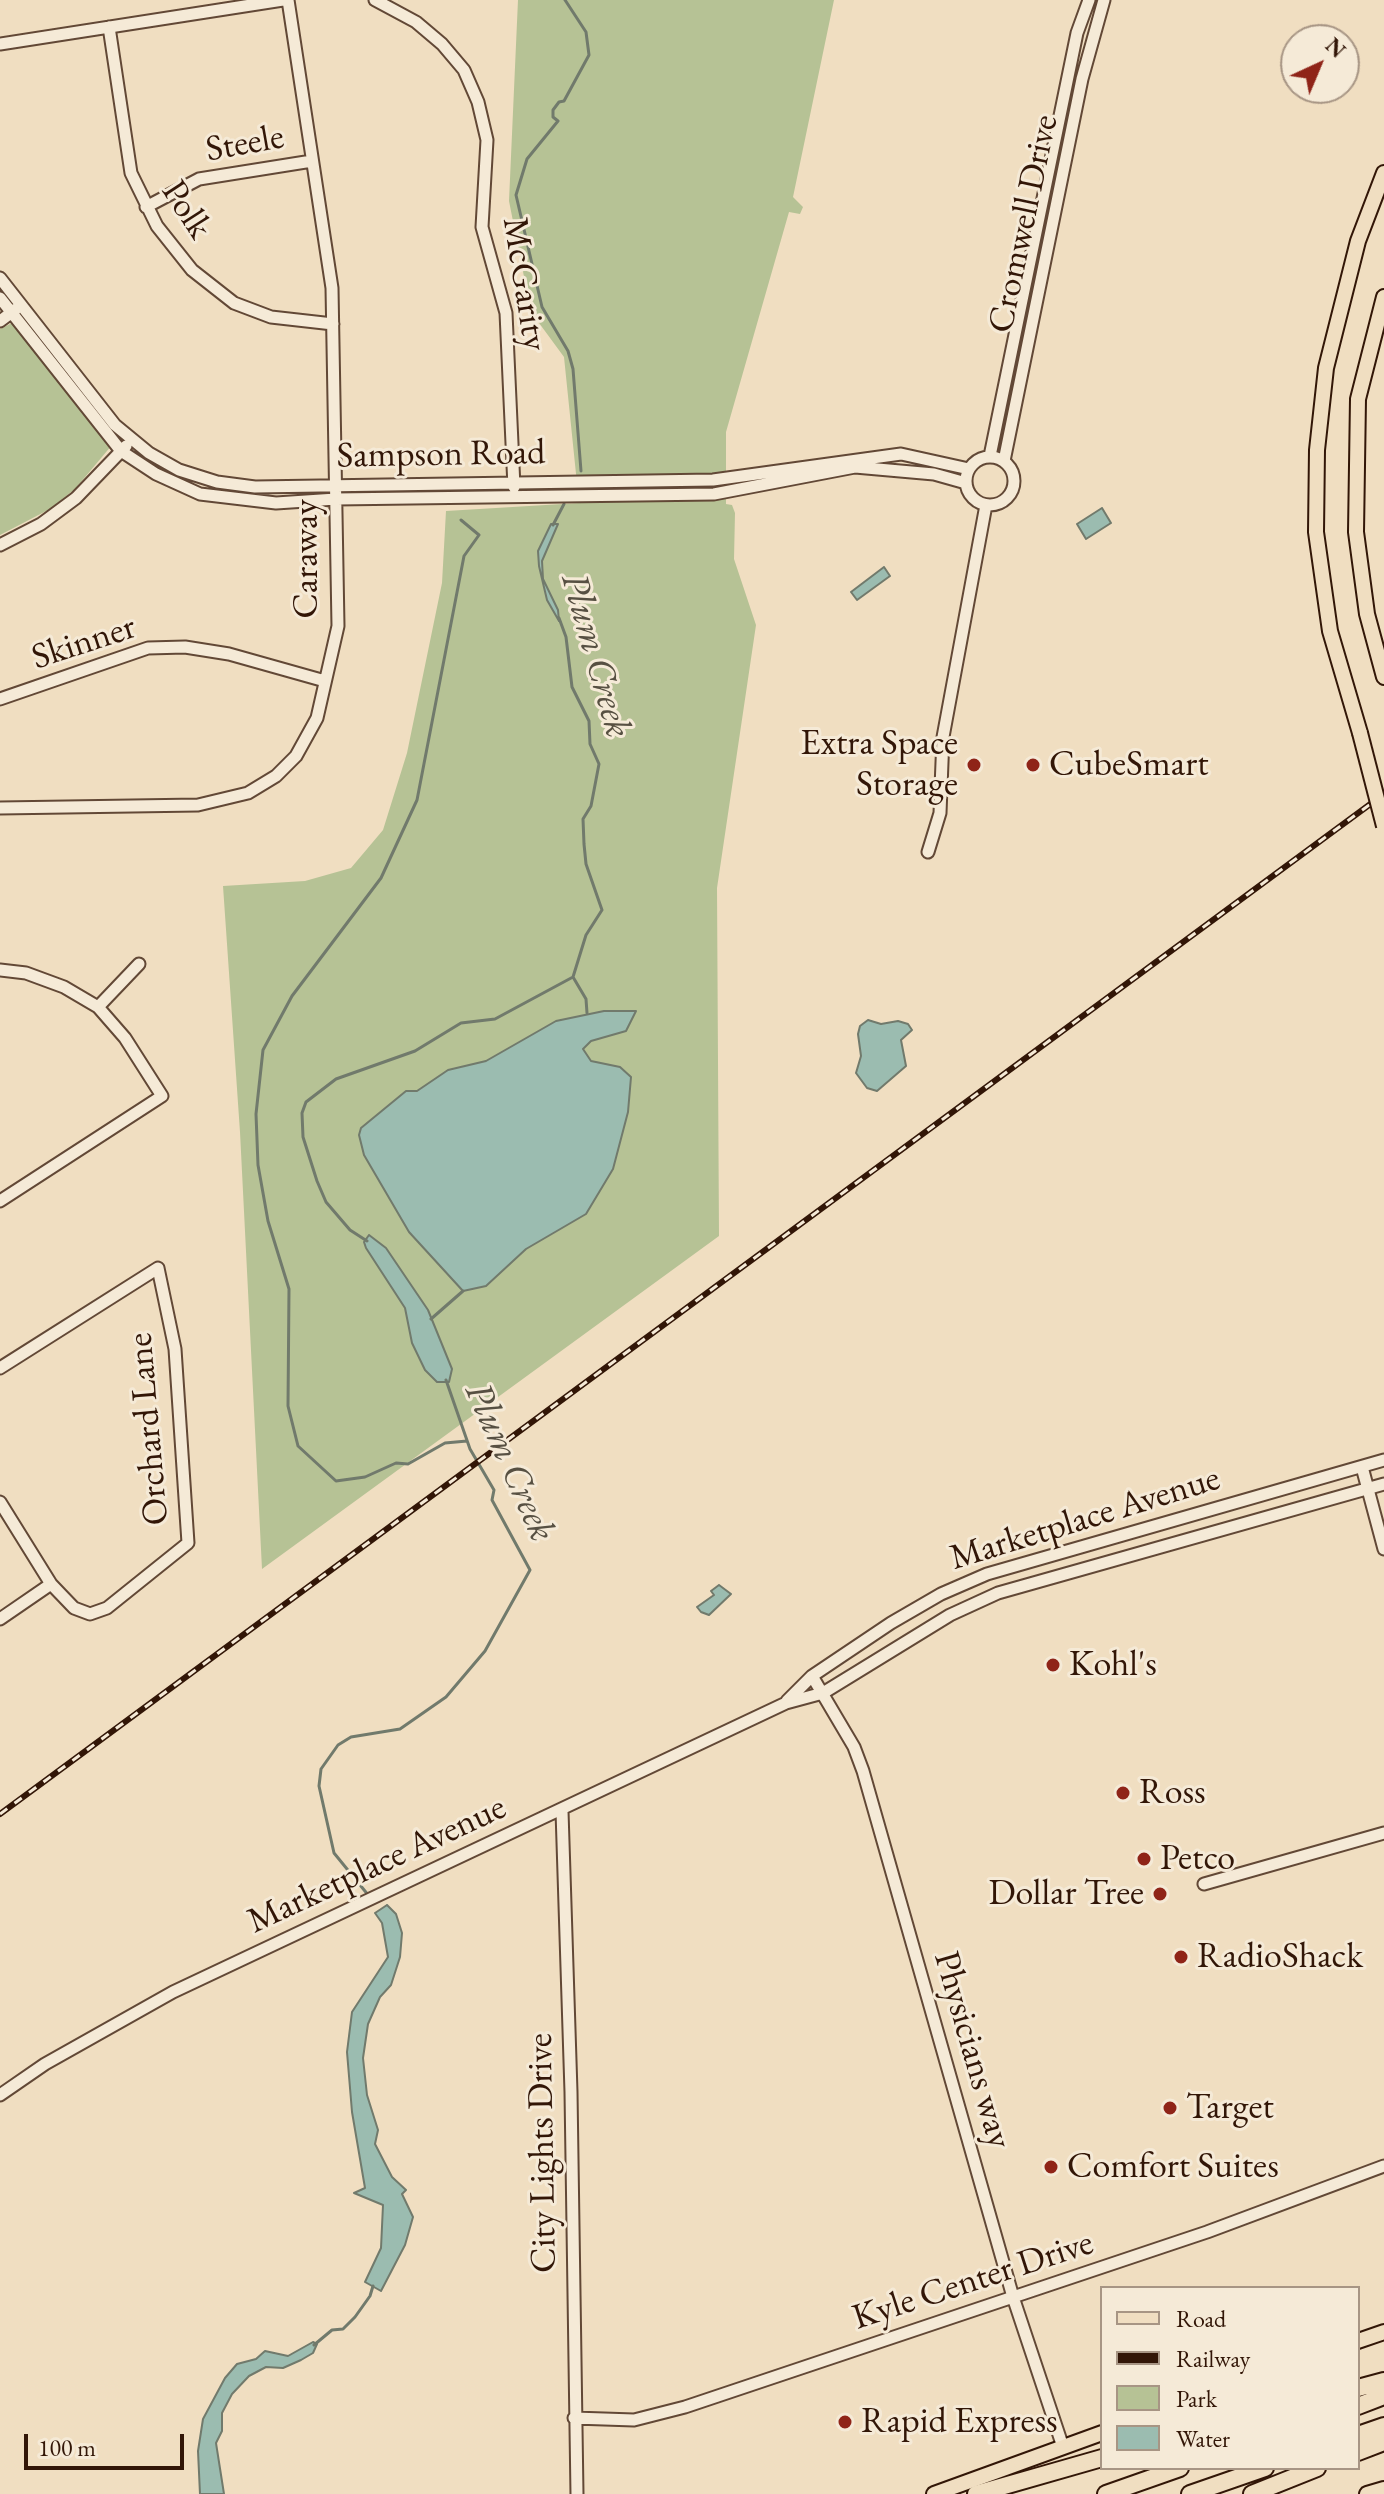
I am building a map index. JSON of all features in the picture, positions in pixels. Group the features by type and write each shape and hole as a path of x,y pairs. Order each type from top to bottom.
{"highway":[{"path":"1360,2387 1384,2381"},
{"path":"1360,2405 1384,2396"},
{"path":"1360,2434 1384,2426"},
{"path":"1360,2451 1384,2442"},
{"path":"976,2494 1100,2459"},
{"path":"1106,2494 1174,2470"},
{"path":"1190,2494 1259,2470"},
{"path":"1252,2494 1312,2470"}],"main road":[{"path":"1384,173 1358,241 1326,368 1317,450 1316,532 1330,631 1384,826"},
{"path":"1384,297 1358,399 1356,532 1367,614 1384,677"},
{"path":"1360,2340 1384,2332"},
{"path":"934,2494 1100,2434"},
{"path":"1367,2494 1384,2489"}],"street":[{"path":"0,44 285,0"},
{"name":"Caraway","path":"0,808 198,805 248,793 276,776 296,756 317,718 338,626 332,288 285,0"},
{"name":"McGarity","path":"375,0 416,22 442,44 464,70 478,102 487,140 482,227 506,313 515,496"},
{"name":"Cromwell Drive","path":"990,456 1077,33 1089,0"},
{"name":"Cromwell Drive","path":"1004,461 1089,50 1104,0"},
{"name":"Polk","path":"109,27 131,173 146,207 192,270 234,303 271,317 333,324"},
{"name":"Steele","path":"146,207 199,179 312,161"},
{"name":"Sampson Road","path":"0,278 115,425 131,440 179,470 217,482 255,487 713,480 901,454 969,469"},
{"name":"Sampson Road","path":"0,298 121,451 156,474 200,494 276,503 336,499 714,494 855,467 934,474 966,483"},
{"path":"0,321 22,303"},
{"path":"0,545 41,524 76,498 131,440"},
{"path":"990,456 1004,461 1015,479 1012,493 1001,503 986,505 972,497 966,483 969,469 977,460 990,456"},
{"path":"928,852 940,813 943,737 986,505"},
{"name":"Skinner","path":"0,699 148,648 185,647 229,654 325,681"},
{"path":"98,1007 139,964"},
{"path":"0,970 26,973 51,982 98,1007 125,1038 162,1096 0,1201"},
{"name":"Orchard Lane","path":"0,1368 158,1268 175,1349 188,1543 107,1608 90,1614 74,1608 51,1584"},
{"name":"Marketplace Avenue","path":"786,1703 812,1676 941,1594 987,1574 1384,1460"},
{"path":"1362,1467 1384,1549"},
{"name":"Marketplace Avenue","path":"0,2095 45,2064 173,1992 786,1703 823,1693 950,1615 998,1593 1384,1484"},
{"path":"0,1502 51,1584 0,1619"},
{"name":"Physicians way","path":"812,1676 863,1771 1013,2297 1063,2447"},
{"name":"City Lights Drive","path":"562,1811 571,2076 577,2494"},
{"path":"1204,1884 1384,1833"},
{"name":"Kyle Center Drive","path":"574,2418 634,2420 685,2407 1207,2232 1384,2166"}],"green space":[{"path":"518,0 834,0 793,197 803,207 800,214 789,212 726,432 726,504 732,505 735,513 734,559 756,625 717,888 719,1236 262,1569 240,1132 223,886 305,881 351,868 383,830 407,753 442,583 446,511 579,503 564,357 531,312 509,201"},
{"path":"12,323 112,445 75,489 50,509 0,535 0,329"}],"water":[{"path":"1102,508 1111,523 1086,539 1077,524"},
{"path":"551,524 558,524 542,561 543,579 558,610 559,621 547,600 539,566 538,551"},
{"path":"884,567 890,576 857,600 851,592"},
{"path":"604,1011 636,1011 626,1031 591,1041 583,1049 591,1061 620,1067 631,1077 628,1112 613,1169 586,1214 526,1249 486,1286 463,1291 409,1232 364,1155 359,1135 361,1128 406,1091 417,1091 448,1070 486,1061 556,1021"},
{"path":"868,1020 881,1024 898,1021 908,1024 912,1030 901,1040 906,1066 877,1091 867,1088 856,1073 861,1056 858,1034 860,1026"},
{"path":"369,1235 386,1248 428,1310 452,1369 449,1382 437,1382 425,1370 412,1343 405,1308 366,1248 364,1242"},
{"path":"719,1585 731,1594 709,1615 701,1612 697,1607 714,1595 711,1591"},
{"path":"387,1905 396,1914 402,1933 400,1957 391,1985 380,1997 368,2024 363,2058 367,2095 378,2130 375,2144 392,2177 406,2190 402,2194 413,2217 405,2245 381,2291 365,2282 381,2248 383,2205 354,2193 365,2188 352,2112 347,2052 352,2012 388,1957 382,1923 375,1913"},
{"path":"313,2342 317,2344 313,2353 283,2368 266,2367 249,2376 232,2394 222,2413 222,2431 216,2443 224,2494 200,2494 198,2451 203,2419 225,2378 237,2364 256,2359 265,2351 288,2356"}],"waterway":[{"name":"Plum Creek","path":"565,0 586,32 589,55 564,101 553,110 553,117 558,121 527,159 516,195 542,307 568,351 573,369 581,471"},
{"name":"Plum Creek","path":"553,525 564,504"},
{"path":"461,520 479,535 464,556 417,800 381,878 292,996 263,1050 256,1114 258,1165 268,1221 289,1289 288,1406 298,1446 336,1481 365,1477 396,1463 408,1464 445,1443 467,1441"},
{"name":"Plum Creek","path":"367,1241 350,1230 326,1202 303,1137 302,1113 306,1102 336,1079 415,1051 461,1023 495,1019 573,977 586,935 602,910 586,864 583,819 591,806 599,764 590,744 589,721 572,687 566,637 559,618"},
{"path":"573,977 586,999 587,1013"},
{"path":"431,1319 463,1291"},
{"name":"Plum Creek","path":"369,1896 334,1853 319,1786 321,1769 338,1745 351,1737 400,1729 446,1697 485,1651 530,1570 492,1500 494,1490 470,1449 446,1380"},
{"name":"Plum Creek","path":"314,2345 332,2330 343,2329 370,2296 373,2286"}],"railway":[{"path":"0,1814 1384,794"}],"place":[{"name":"Extra Space Storage","path":"974,765"},
{"name":"CubeSmart","path":"1033,765"},
{"name":"Kohl's","path":"1053,1665"},
{"name":"Ross","path":"1123,1793"},
{"name":"Petco","path":"1144,1859"},
{"name":"Dollar Tree","path":"1160,1894"},
{"name":"RadioShack","path":"1181,1957"},
{"name":"Target","path":"1170,2108"},
{"name":"Comfort Suites","path":"1051,2167"},
{"name":"Rapid Express","path":"845,2422"}]}
